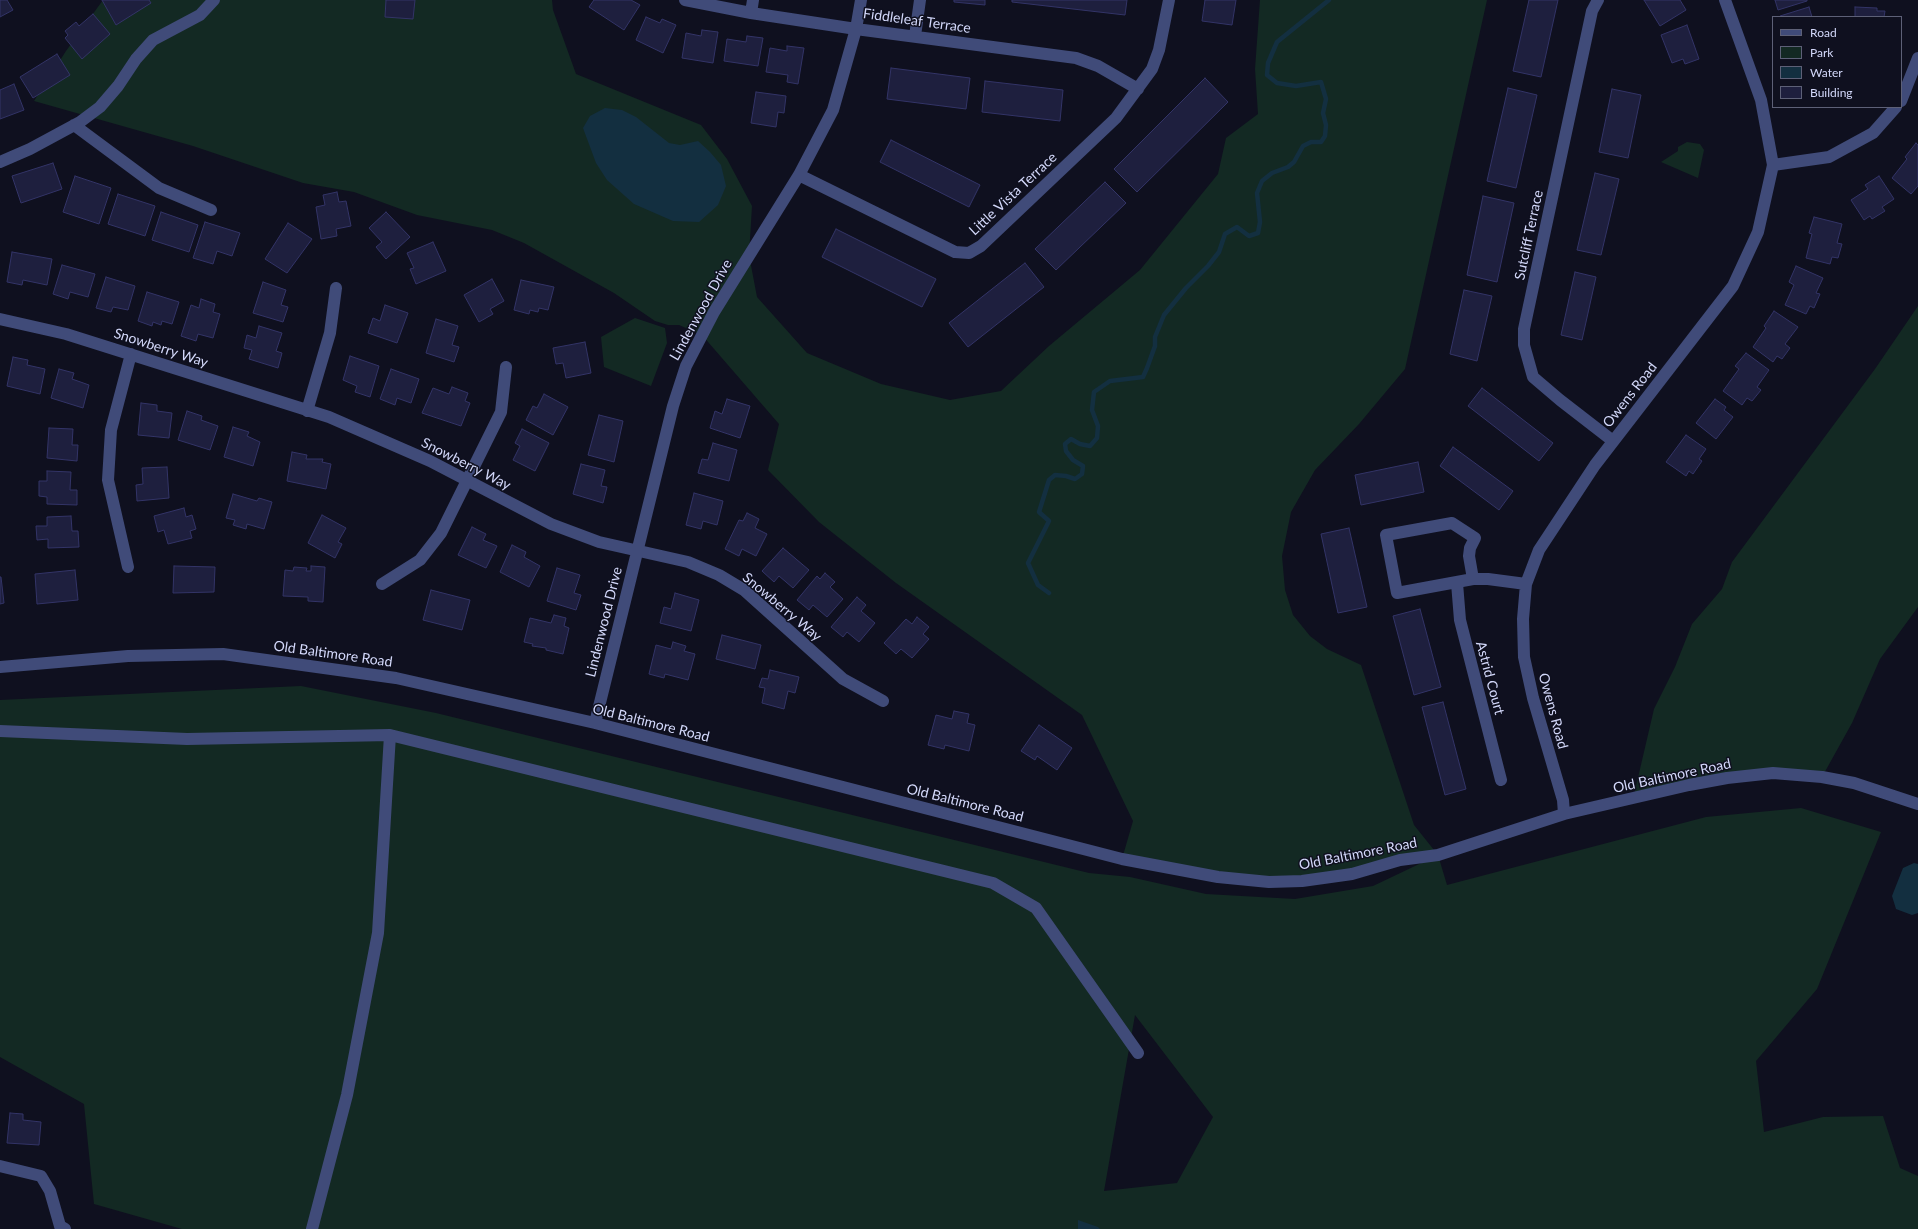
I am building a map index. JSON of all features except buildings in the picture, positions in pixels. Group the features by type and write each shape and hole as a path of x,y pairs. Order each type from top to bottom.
{"street":[{"path":"0,162 30,149 74,125 100,107 118,86 136,59 154,40 200,15 214,0"},
{"name":"Fiddleleaf Terrace","path":"685,0 751,13 856,29 1076,58 1098,66 1138,90"},
{"path":"751,13 753,0"},
{"name":"Lindenwood Drive","path":"594,723 673,406 686,366 714,312 799,176 833,110 856,29 861,0"},
{"path":"915,36 920,0"},
{"name":"Little Vista Terrace","path":"799,176 955,252 969,253 981,246 1116,118 1152,69 1159,50 1169,0"},
{"name":"Sutcliff Terrace","path":"1598,0 1592,11 1524,329 1524,340 1533,377 1613,441"},
{"name":"Owens Road","path":"1564,814 1563,800 1533,698 1524,657 1523,619 1526,584 1540,550 1595,465 1733,286 1758,232 1773,165 1761,100 1725,0"},
{"path":"1902,98 1918,58"},
{"path":"1773,165 1829,157 1873,133 1895,108"},
{"path":"74,125 159,188 211,210"},
{"path":"307,411 330,333 336,288"},
{"name":"Snowberry Way","path":"0,319 66,334 329,417 430,461 551,524 599,542 688,562 719,575 744,590 843,679 883,701"},
{"path":"128,567 108,480 111,430 131,354"},
{"path":"382,584 420,560 440,533 501,412 506,368"},
{"path":"1473,579 1469,556 1470,548 1475,538 1452,523 1386,535 1398,593 1473,579 1488,579 1526,584"},
{"name":"Astrid Court","path":"1457,583 1460,620 1501,780"},
{"name":"Old Baltimore Road","path":"0,667 128,656 223,654 396,678 594,723 1122,859 1218,878 1269,882 1296,881 1352,874 1400,860 1438,855 1564,814 1689,785 1727,778 1773,774 1828,778 1854,783 1918,804"},
{"path":"0,731 187,739 390,735 993,883 1036,908 1138,1053"},
{"path":"312,1229 347,1095 378,933 390,735"},
{"path":"0,1166 41,1176 50,1191 60,1226 65,1229"}],"green space":[{"path":"103,0 552,0 553,10 576,74 701,125 727,159 752,206 749,255 757,297 807,353 881,384 950,400 1001,391 1049,346 1140,270 1218,174 1226,138 1258,114 1255,69 1260,0 1487,0 1405,369 1359,424 1315,470 1291,512 1282,556 1285,590 1293,615 1310,636 1327,649 1361,665 1414,825 1438,855 1447,885 1706,817 1801,808 1881,832 1817,989 1756,1061 1764,1132 1823,1117 1883,1116 1900,1168 1918,1176 1918,1229 182,1229 94,1204 84,1104 0,1057 0,700 301,686 436,713 1089,873 1130,877 1206,894 1295,899 1373,886 1436,856 1269,882 1122,859 1133,821 1082,715 896,583 819,522 768,470 779,424 702,335 679,325 668,325 655,321 614,293 524,243 492,230 417,215 354,192 303,183 193,146 34,101 66,51","holes":["1135,1015 1213,1117 1177,1183 1104,1191"]},
{"path":"1687,142 1700,144 1704,150 1698,178 1661,162 1678,151 1678,147"},
{"path":"1918,306 1918,607 1880,659 1852,723 1822,777 1773,773 1633,799 1654,709 1675,667 1692,624 1722,589 1732,562 1875,369"},
{"path":"635,318 665,328 667,343 651,386 604,367 601,337"}],"water":[{"path":"605,108 622,110 636,117 669,143 680,145 698,141 721,165 726,186 718,205 699,222 673,221 634,204 607,180 596,163 583,128 590,116"},
{"path":"1914,863 1918,864 1918,913 1912,915 1896,909 1892,896 1903,868"},
{"path":"1078,1220 1098,1227 1100,1229 1078,1229"}],"waterway":[{"path":"1049,593 1038,585 1028,563 1049,521 1039,512 1049,480 1055,475 1075,479 1082,474 1083,466 1073,460 1066,451 1065,444 1071,439 1080,444 1090,446 1097,438 1098,426 1092,410 1094,392 1110,381 1143,377 1155,346 1155,337 1164,315 1219,252 1225,234 1237,227 1249,236 1258,233 1260,222 1257,193 1262,181 1272,173 1288,167 1294,162 1303,146 1311,142 1321,142 1325,136 1326,125 1323,113 1326,99 1321,82 1296,86 1277,83 1267,75 1268,63 1277,42 1329,0"}]}
